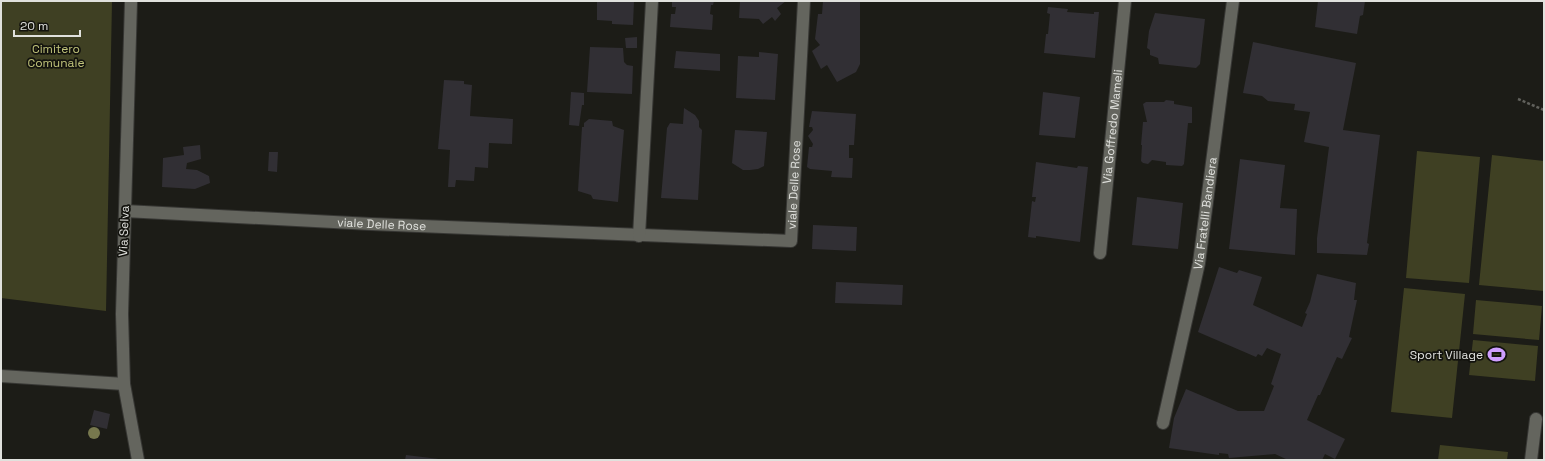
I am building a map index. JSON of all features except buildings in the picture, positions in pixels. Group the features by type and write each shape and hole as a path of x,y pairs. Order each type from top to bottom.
{"street":[{"name":"Via Selva","path":"131,1 122,314 124,384 138,460"},
{"path":"639,236 652,1"},
{"name":"viale Delle Rose","path":"125,211 639,236 791,241 804,1"},
{"name":"Via Goffredo Mameli","path":"1100,253 1125,1"},
{"name":"Via Fratelli Bandiera","path":"1163,423 1199,263 1233,1"},
{"path":"1,376 124,384"},
{"path":"1531,460 1536,419"}],"path":[{"path":"1518,99 1544,110"}],"green space":[{"name":"Cimitero Comunale","path":"1,1 112,1 106,311 1,298"},
{"path":"1417,151 1480,157 1469,283 1406,278"},
{"path":"1492,155 1544,161 1544,291 1479,285"},
{"path":"1404,288 1465,294 1452,418 1391,412"},
{"path":"1476,300 1542,306 1539,340 1473,334"},
{"path":"1473,340 1538,346 1535,381 1469,375"},
{"path":"1440,445 1508,452 1507,460 1438,460"}],"place":[{"name":"Sport Village","path":"1496,355"}]}
